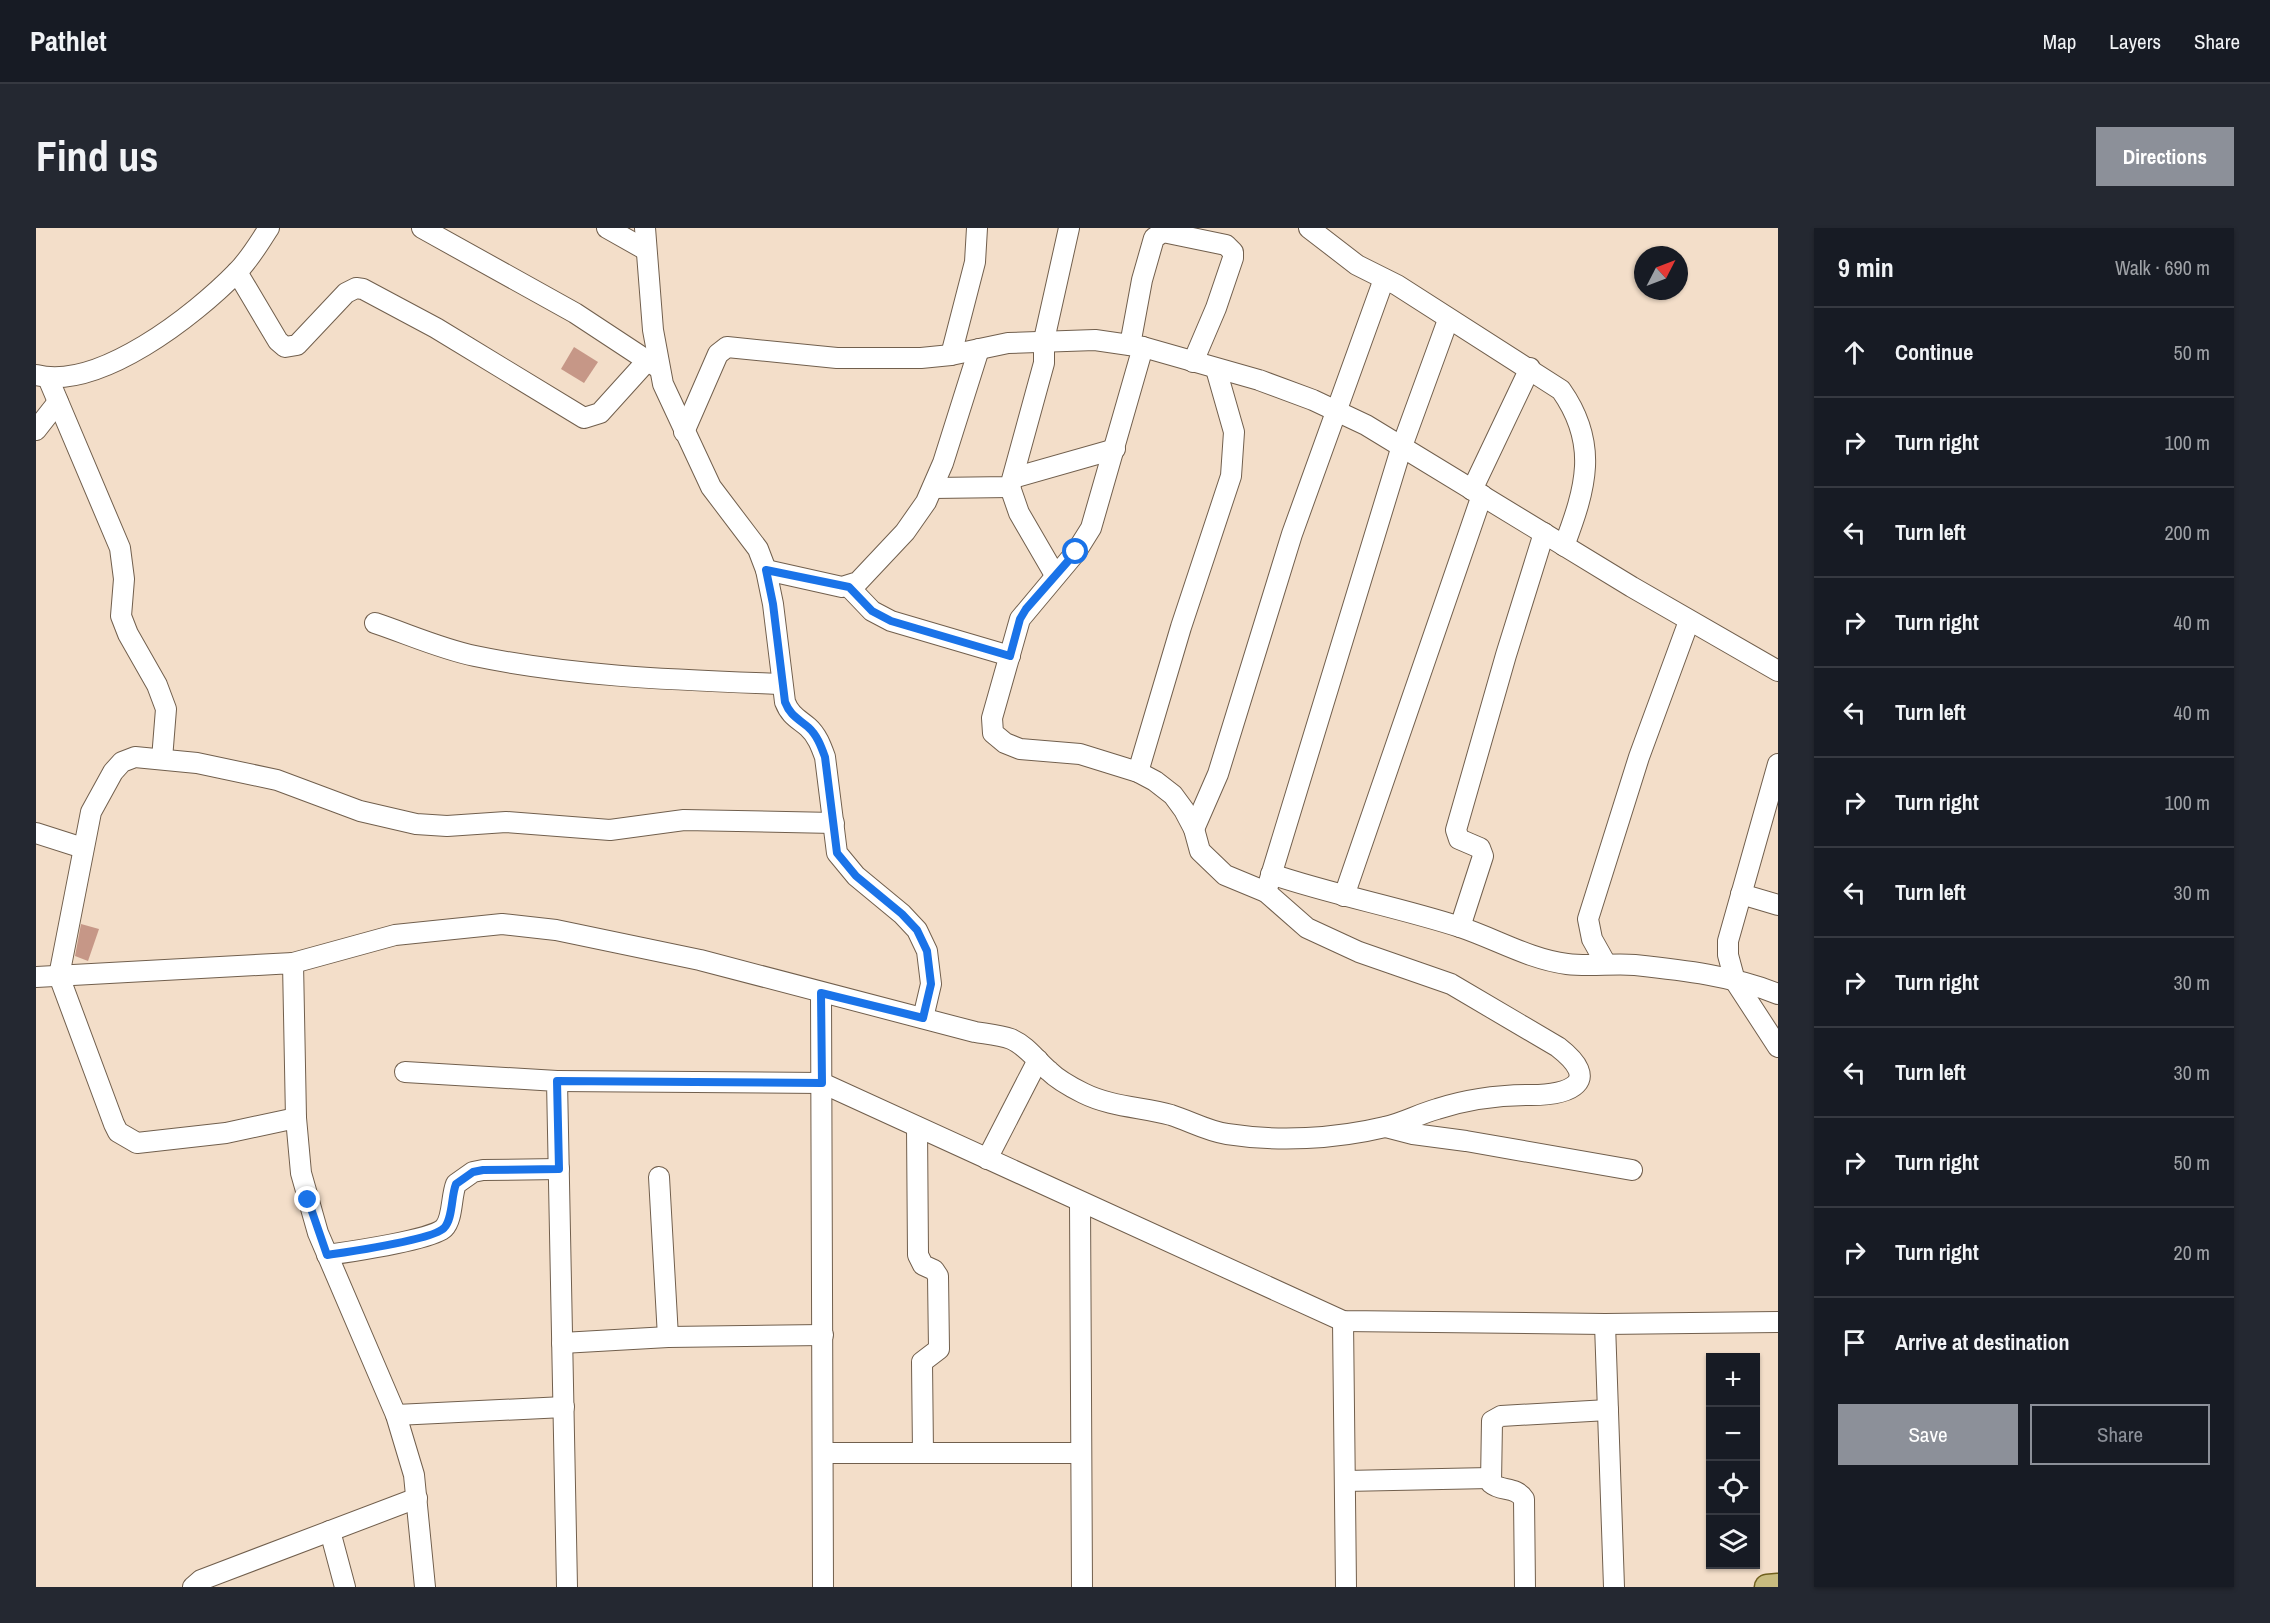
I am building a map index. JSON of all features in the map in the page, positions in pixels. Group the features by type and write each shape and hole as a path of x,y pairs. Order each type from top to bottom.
{"main road":[{"path":"1767,1587 1778,1586"}],"street":[{"path":"162,759 166,709 160,691 128,634 121,616 124,579 120,548 58,402 42,376 91,371 139,351 167,331 237,272 269,228"},
{"path":"422,228 575,313 653,365"},
{"path":"608,228 646,250"},
{"path":"645,228 653,365 711,487 758,549 766,570 773,604 781,684 790,714 810,728 820,742 827,768 837,853 843,863 917,930 927,951 931,984 923,1018"},
{"path":"951,355 975,262 977,228"},
{"path":"1055,575 1019,513 1011,482 1044,363 1044,340 1069,228"},
{"path":"1309,228 1358,265 1530,368 1561,390 1573,407 1585,448 1586,476 1580,503 1563,546"},
{"path":"1193,362 1216,308 1233,252 1226,245 1163,232 1154,238 1142,280 1137,346 1115,449 1091,528 1076,552 1020,619 992,718 993,733 1005,743 1020,749 1080,754 1138,772 1155,781 1173,795 1194,829 1200,851 1210,863 1241,884 1268,883 1344,896 1460,927 1545,960 1569,964 1644,966 1735,981 1778,994"},
{"path":"237,272 278,341 285,348 297,345 346,293 356,288 363,289 436,328 584,418 600,413 653,365"},
{"path":"1194,829 1218,774 1292,534 1384,279"},
{"path":"1268,883 1401,449 1448,320"},
{"path":"684,432 718,354 727,347 837,358 951,355 1044,340 1095,340 1137,346 1259,380 1335,410 1366,425 1401,449 1689,621 1778,670"},
{"path":"849,587 858,582 910,526 933,488 979,349"},
{"path":"1344,896 1477,493 1530,368"},
{"path":"1138,772 1181,627 1231,476 1234,432 1216,369"},
{"path":"36,430 58,402"},
{"path":"933,488 1011,482 1115,449"},
{"path":"1460,927 1483,856 1480,848 1459,839 1456,830 1544,533"},
{"path":"766,570 849,587 872,611 891,621 1010,656"},
{"path":"1606,964 1592,939 1588,919 1639,757 1689,621"},
{"path":"375,623 474,656 549,668 678,680 781,684"},
{"path":"296,1118 226,1133 137,1143 118,1132 114,1124 59,976 91,812 113,772 122,762 135,757 162,759 277,780 360,811 416,824 447,826 506,822 610,830 684,820 834,823"},
{"path":"1778,764 1728,941 1728,955 1735,981 1778,1047"},
{"path":"36,834 83,848"},
{"path":"36,977 293,963 395,935 502,924 556,930 700,960 821,993 1012,1040 1029,1050 1050,1073 1086,1095 1119,1106 1173,1116 1226,1134 1263,1138 1323,1137 1386,1127 1469,1100 1499,1095 1561,1094 1576,1084 1579,1070 1573,1059 1558,1047 1451,984 1334,942 1307,928 1268,883"},
{"path":"1741,894 1778,905"},
{"path":"293,963 296,1118 301,1173 318,1233 396,1415 414,1474 425,1587"},
{"path":"821,993 823,1587"},
{"path":"987,1159 1038,1060"},
{"path":"405,1072 557,1081 822,1083 1343,1321 1605,1324 1778,1322"},
{"path":"557,1081 567,1587"},
{"path":"917,1127 918,1255 923,1265 934,1270 938,1276 939,1349 922,1362 923,1453"},
{"path":"1386,1127 1413,1134 1510,1148 1632,1170"},
{"path":"327,1255 405,1241 441,1231 448,1222 456,1184 473,1172 559,1169"},
{"path":"659,1177 668,1337"},
{"path":"1080,1202 1082,1587"},
{"path":"1343,1321 1346,1587"},
{"path":"1605,1324 1614,1587"},
{"path":"562,1343 668,1337 823,1335"},
{"path":"396,1415 564,1407"},
{"path":"1526,1587 1524,1499 1516,1491 1493,1486 1490,1478 1491,1424 1497,1417 1608,1410"},
{"path":"823,1453 1081,1453"},
{"path":"1345,1481 1490,1478"},
{"path":"193,1587 201,1580 417,1498"},
{"path":"330,1531 345,1587"}],"building":[{"path":"574,347 598,362 584,383 561,369"},
{"path":"81,924 99,929 88,961 75,956"}],"route":[{"path":"308,1200 327,1255 405,1241 441,1231 448,1222 456,1184 473,1172 559,1169 557,1081 822,1083 821,993 923,1018 931,984 927,951 917,930 902,914 856,876 837,853 831,789 820,742 810,728 790,714 785,702 773,604 766,570 849,587 872,611 891,621 1010,656 1020,619 1026,609 1076,552"}]}
